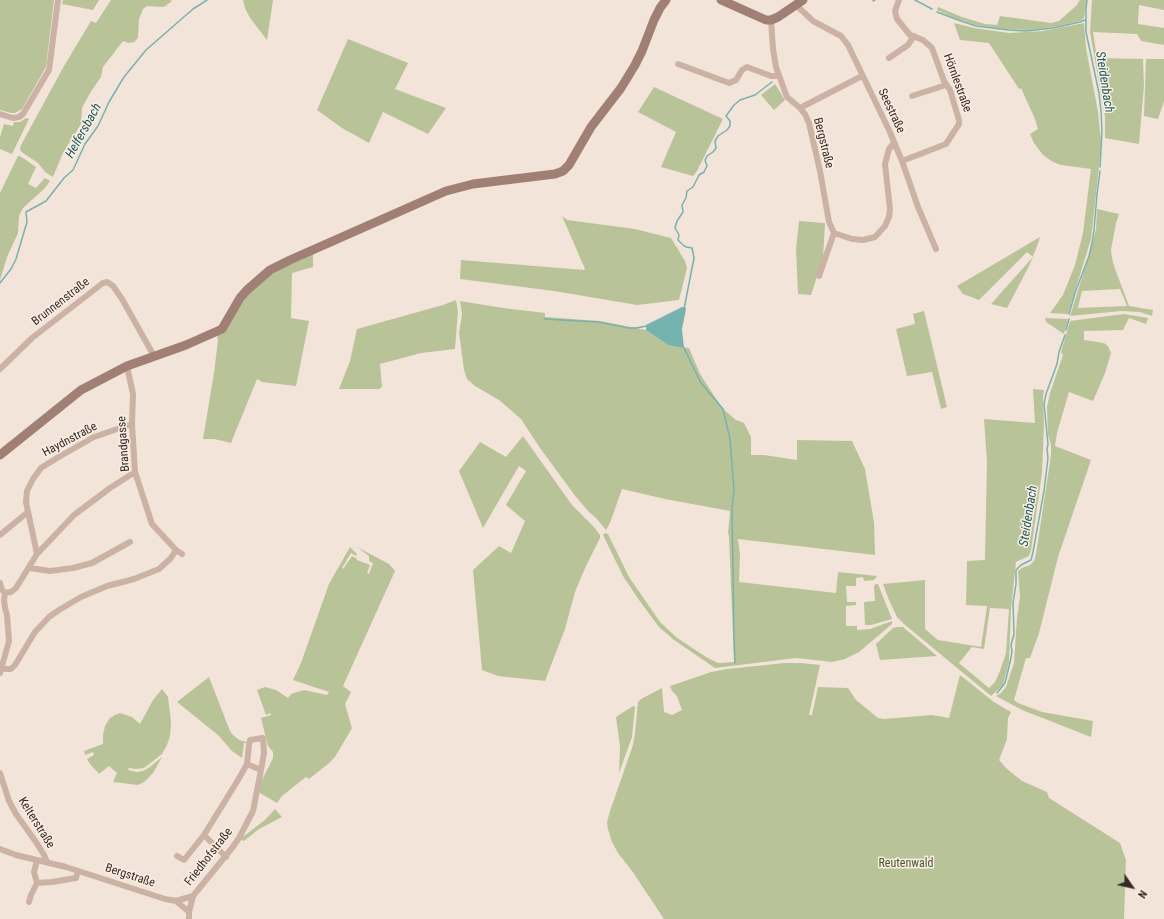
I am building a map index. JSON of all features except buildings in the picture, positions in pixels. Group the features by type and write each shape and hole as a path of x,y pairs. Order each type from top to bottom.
{"street":[{"path":"0,114 13,118 19,117 23,114 49,70 58,0"},
{"path":"0,455 20,437 81,390 127,366 186,345 222,329 240,298 270,270 446,191 473,184 555,174 564,171 591,127 621,88 632,70 642,51 654,20 666,0"},
{"path":"721,0 766,20 772,20 800,3"},
{"name":"Hörnlestraße","path":"899,0 895,15 906,31 923,40 932,48 946,85 952,93 959,120 955,130 946,144 902,161"},
{"name":"Seestraße","path":"800,3 808,17 837,33 845,40 880,111 902,161 918,207 936,249"},
{"name":"Bergstraße","path":"772,20 774,59 778,76 787,96 800,108 804,114 812,134 829,222 834,233"},
{"path":"890,58 908,45 914,36"},
{"path":"678,64 729,83 736,80 742,70 747,67 771,76 778,76"},
{"path":"800,108 862,76"},
{"path":"912,96 946,85"},
{"path":"820,276 834,233 852,240 863,240 875,237 885,226 889,217 890,209 885,164 891,146 894,143"},
{"path":"887,156 898,153"},
{"name":"Brunnenstraße","path":"0,369 32,338 103,283 108,282 113,286 122,299 154,356"},
{"name":"Brandgasse","path":"127,366 133,394 132,424 135,472 152,524 176,550 182,554"},
{"name":"Haydnstraße","path":"37,554 26,502 32,479 41,468 94,437 132,424"},
{"path":"5,593 11,592 16,588 37,554 74,515 110,488 135,472"},
{"path":"0,534 28,512"},
{"path":"29,568 50,571 73,568 92,562 130,542"},
{"path":"0,583 2,590 5,593 2,609 8,615 9,641 1,671 11,669 15,665 34,632 49,617 59,610 81,597 107,586 134,579 158,569 171,558 176,550"},
{"name":"Friedhofstraße","path":"177,856 184,860 204,834 238,780 247,764 248,744 250,740 263,738 264,753 253,811 239,838 226,857 193,896 189,916"},
{"path":"247,764 261,770"},
{"name":"Kelterstraße","path":"0,772 9,801 16,814 40,848 47,862"},
{"path":"204,834 226,857"},
{"name":"Bergstraße","path":"0,849 16,855 47,862 165,899 176,901 189,916"},
{"path":"29,902 37,883 34,872 37,860"},
{"path":"37,883 76,878 78,871"},
{"path":"176,901 193,896"}],"green space":[{"path":"0,0 54,0 46,67 22,109 15,113 0,110"},
{"path":"63,0 99,0 93,10 62,4"},
{"path":"111,0 172,1 164,7 147,6 143,9 139,19 138,38 134,42 129,43 123,41 103,67 101,77 82,108 81,124 63,153 53,177 45,172 38,163 20,150 21,145 64,66 91,21 96,23"},
{"path":"243,0 273,0 267,40 250,18"},
{"path":"1080,0 1087,0 1084,18 1080,21 1054,27 1029,30 1005,29 976,25 937,10 938,7 962,17 985,24 997,25 1000,16 1051,23 1059,21 1076,6"},
{"path":"1092,0 1164,0 1164,10 1139,5 1138,24 1164,28 1164,45 1141,41 1137,34 1093,32 1097,58 1143,59 1144,86 1139,144 1105,138 1105,117 1090,32"},
{"path":"954,23 974,28 1009,33 1043,31 1084,23 1086,48 1098,112 1101,141 1091,239 1068,314 1050,313 1063,295 1075,265 1083,233 1091,169 1061,165 1053,162 1043,155 1034,143 1030,134 1038,129 1021,88 1019,89 989,43 960,40"},
{"path":"348,39 408,63 395,89 446,108 428,134 383,112 369,143 342,128 317,110"},
{"path":"1146,59 1164,59 1164,101 1158,119 1144,116"},
{"path":"775,84 785,100 774,110 761,95"},
{"path":"654,87 723,119 697,171 693,176 661,167 676,132 638,112"},
{"path":"26,118 29,119 12,154 0,149 0,137 4,124 13,126 14,122 20,122"},
{"path":"18,156 36,167 28,184 36,188 45,178 50,181 44,189 23,208 19,216 18,233 7,257 0,280 0,193"},
{"path":"1097,209 1119,214 1111,250 1114,266 1129,306 1153,310 1152,316 1140,312 1121,311 1070,316 1096,229","holes":["1120,289 1127,306 1078,308 1082,291"]},
{"path":"562,216 567,220 635,229 671,238 685,261 687,268 679,300 637,305 554,291 460,279 461,260 584,270 585,269"},
{"path":"799,221 825,223 823,258 811,295 798,294 796,249"},
{"path":"1040,237 1033,257 1027,252 979,300 963,294 957,286"},
{"path":"313,254 313,267 292,273 291,318 309,321 296,386 262,382 257,379 231,443 214,439 203,439 214,373 218,340 217,335 247,296 265,278"},
{"path":"1032,258 1007,308 991,304"},
{"path":"456,300 458,311 455,349 421,353 380,364 382,387 379,389 339,389 350,361 357,329"},
{"path":"460,301 545,313 545,317 600,321 646,330 668,345 689,348 700,374 722,408 736,420 744,423 751,437 751,455 764,455 797,460 797,440 852,441 865,469 874,522 875,555 738,539 740,554 739,582 836,593 838,572 877,576 874,580 864,581 863,577 856,578 856,586 846,586 847,602 856,602 856,605 846,606 846,626 857,626 857,630 870,629 892,621 892,624 859,652 845,659 832,662 796,658 715,668 674,640 659,627 639,600 623,576 603,535 605,533 608,534 629,577 660,622 676,637 706,657 718,663 734,662 728,533 730,511 665,499 622,489 606,530 576,497 521,419 499,400 475,386 467,379 464,370 459,333 462,314"},
{"path":"924,311 947,407 941,409 932,372 907,376 896,329 915,324 913,314"},
{"path":"1124,314 1148,318 1146,324 1129,318 1123,330 1084,331 1084,340 1104,343 1108,346 1111,353 1105,373 1093,401 1069,392 1057,433 1055,446 1091,460 1058,557 1039,633 1030,658 1026,658 1014,700 1042,712 1093,721 1091,737 1022,710 996,696 1006,687 1014,663 1020,597 1018,571 1030,565 1034,561 1036,554 1051,455 1051,445 1048,435 1047,407 1050,393 1063,355 1061,352 1070,321"},
{"path":"1045,318 1068,319 1064,334 1046,322"},
{"path":"1033,389 1044,390 1042,473 1031,550 1029,556 1016,562 1011,609 1009,662 1003,685 991,696 897,617 883,584 925,580 925,629 938,640 981,647 987,606 966,605 967,561 985,560 987,461 984,419 1035,423","holes":["990,608 1009,609 1006,653 995,682 989,688 959,663 972,647 984,649"]},
{"path":"523,436 572,505 600,535 600,538 575,592 565,629 545,681 498,676 482,670 473,570 499,546 511,553 525,521 506,505 526,471 519,466 483,528 459,471 480,442 506,457"},
{"path":"350,547 357,554 356,556 351,553 342,568 343,569 352,556 357,560 370,565 367,573 369,574 373,563 369,561 369,556 357,547 389,564 395,571 343,686 351,692 345,704 352,728 335,757 328,764 309,779 306,777 282,796 277,803 260,793 260,784 273,758 273,752 268,746 261,718 271,715 270,713 266,715 257,690 265,687 276,690 288,698 291,694 304,690 327,695 329,692 293,680 301,663 329,584"},
{"path":"878,584 892,619 871,625 865,625 864,602 875,601 874,586"},
{"path":"903,627 937,656 880,660 876,644 893,628"},
{"name":"Reutenwald","path":"785,663 820,665 809,715 812,715 818,687 848,688 856,700 878,718 884,719 932,715 949,718 960,675 994,702 1011,712 1008,718 1007,739 999,760 1007,769 1022,781 1047,792 1049,798 1120,843 1126,860 1124,919 664,919 618,853 612,842 607,822 633,745 638,702 662,688 664,712 672,715 682,710 677,696 672,691 670,686 711,672"},
{"path":"209,677 230,731 239,740 247,742 244,743 242,758 232,751 218,735 177,702"},
{"path":"162,689 168,697 171,722 170,736 167,745 162,754 144,768 129,768 128,770 137,772 143,771 162,757 153,773 144,782 138,785 113,782 117,773 109,766 99,774 87,759 94,755 93,752 85,755 84,751 103,744 105,726 110,718 115,715 120,713 132,717 140,724 153,700"},
{"path":"633,706 635,707 632,737 619,773 620,746 616,717"},
{"path":"275,809 282,817 259,829 244,841 240,839 265,820"}],"water":[{"path":"682,307 685,307 686,309 682,329 684,348 668,345 646,330 646,325"}],"waterway":[{"name":"Helfersbach","path":"0,283 11,269 16,259 27,222 26,212 46,201 64,178 73,170 85,144 98,126 109,102 124,77 146,50 193,9 207,0"},
{"path":"915,0 932,9"},
{"name":"Steidenbach","path":"1087,0 1086,32 1099,93 1101,111 1102,131 1100,167"},
{"path":"937,12 976,26 1026,31 1053,28 1085,20"},
{"path":"684,309 694,258 692,248 686,247 678,240 679,235 675,228 677,221 683,212 682,205 686,198 687,191 693,187 699,175 704,172 707,166 705,160 707,156 716,148 715,141 718,136 730,126 730,121 726,116 734,105 740,100 755,95 772,82"},
{"name":"Steidenbach","path":"1069,314 1092,243 1100,171"},
{"path":"544,319 598,322 629,328 647,326"},
{"name":"Steidenbach","path":"1066,330 1069,319"},
{"name":"Steidenbach","path":"997,693 1005,683 1011,658 1011,645 1014,634 1013,603 1016,584 1016,570 1021,565 1031,560 1033,552 1044,491 1048,458 1044,404 1065,335"},
{"path":"683,346 701,383 723,409 730,439 734,490 732,509 735,663"}]}
